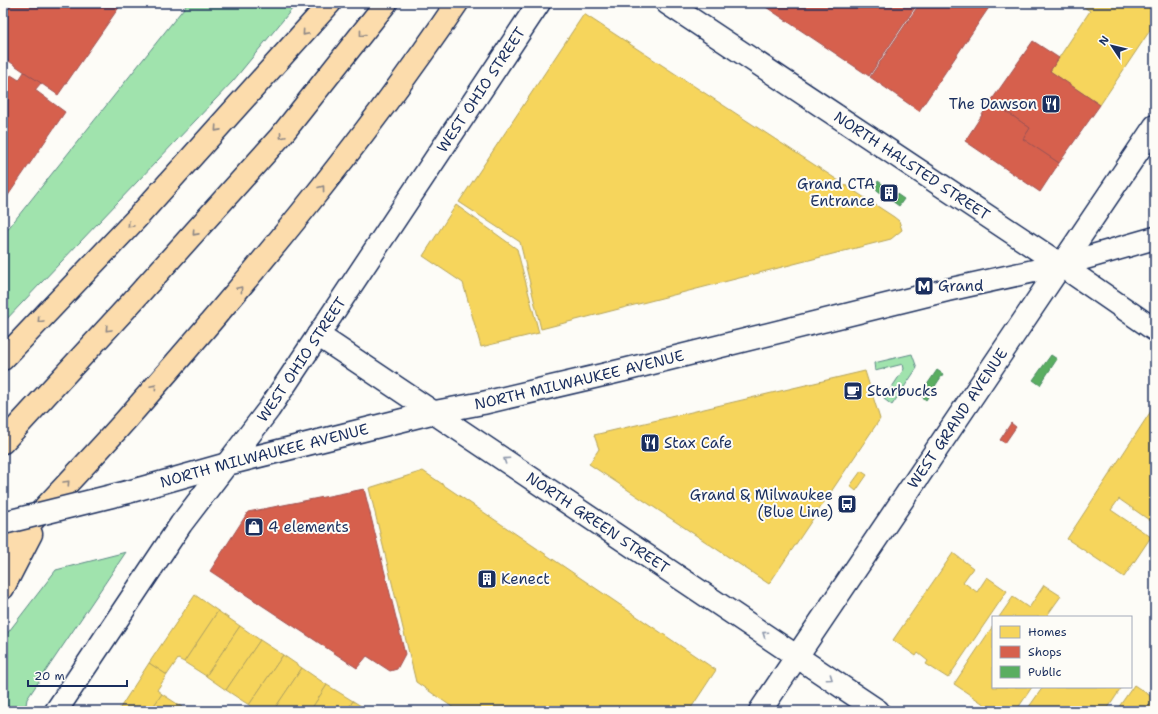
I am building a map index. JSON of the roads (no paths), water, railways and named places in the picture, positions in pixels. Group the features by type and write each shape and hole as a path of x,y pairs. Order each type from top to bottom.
{"highway":[{"path":"3,359 136,219 330,3"},
{"path":"3,442 136,299 280,138 386,3"},
{"path":"3,553 131,414 242,286 317,194 424,52 457,3"},
{"path":"3,588 45,507"}],"main road":[{"name":"WEST OHIO STREET","path":"56,711 181,524 268,409 539,3"},
{"name":"NORTH HALSTED STREET","path":"667,3 1061,265 1155,330"},
{"name":"WEST GRAND AVENUE","path":"760,711 1155,126"},
{"name":"NORTH MILWAUKEE AVENUE","path":"3,524 128,492 226,464 435,412 483,403 624,370 947,290 1061,265 1155,238"},
{"name":"NORTH GREEN STREET","path":"318,335 435,412 878,711"}],"place":[{"name":"The Dawson","path":"1051,104"},
{"name":"Grand CTA Entrance","path":"889,193"},
{"name":"Grand","path":"924,286"},
{"name":"Starbucks","path":"853,391"},
{"name":"Stax Cafe","path":"650,443"},
{"name":"Grand & Milwaukee (Blue Line)","path":"847,504"},
{"name":"4 elements","path":"254,527"},
{"name":"Kenect","path":"487,579"}]}
